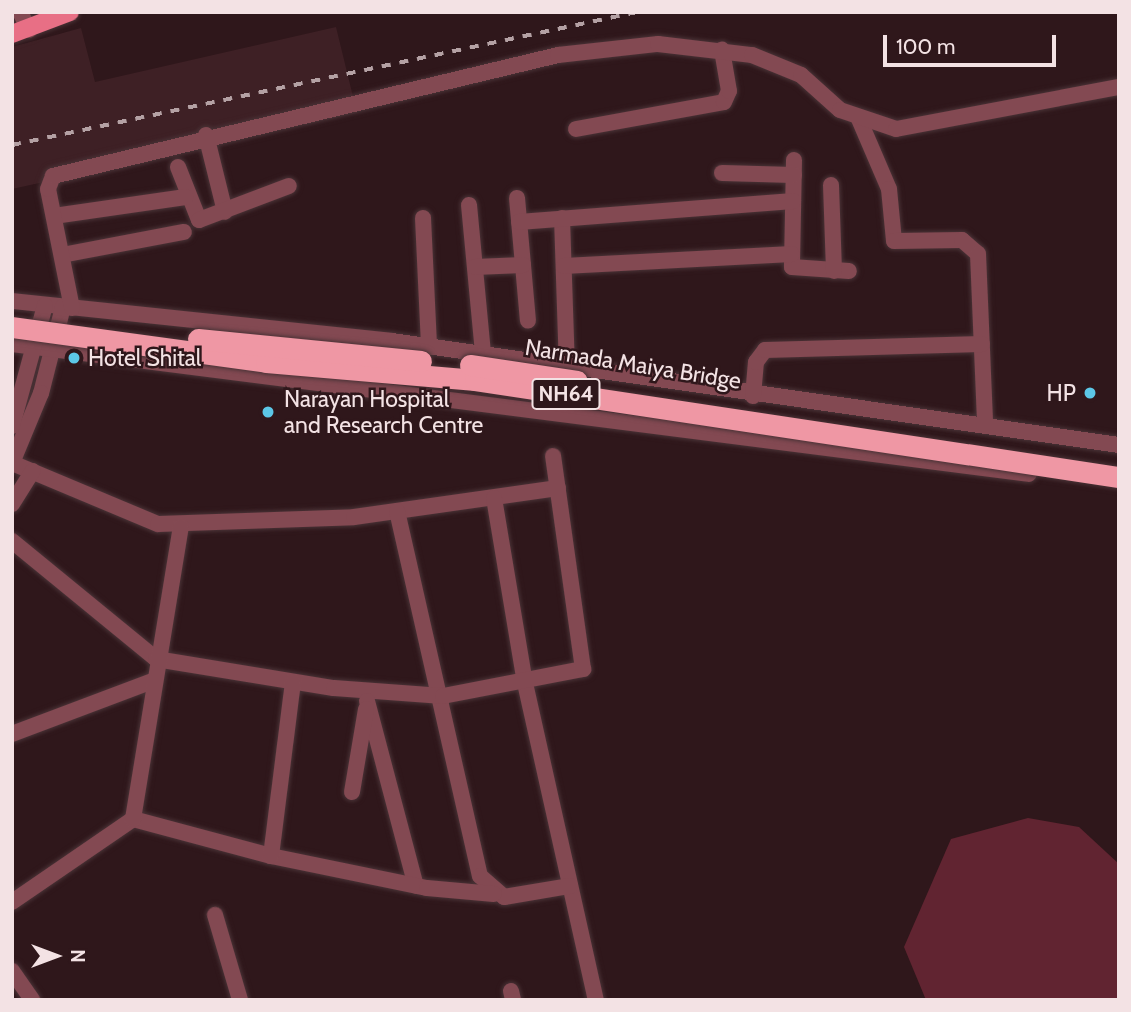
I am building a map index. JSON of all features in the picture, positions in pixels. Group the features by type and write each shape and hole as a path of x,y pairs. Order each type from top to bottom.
{"highway":[{"name":"Narmada Maiya Bridge","path":"12,315 502,369 1119,463"},
{"name":"NH64","path":"12,327 265,362 475,380 1119,477"}],"main road":[{"path":"21,32 70,12"}],"street":[{"path":"20,12 21,32"},
{"path":"12,426 43,347 68,307 62,255 48,184 53,176 206,135 609,46 722,50 791,70 859,119 896,129 954,122 1119,87"},
{"path":"576,129 724,102 729,91 722,50"},
{"path":"859,119 889,189 894,241 962,240 978,254 985,424"},
{"path":"206,135 225,212"},
{"path":"178,167 186,197 199,220 289,186"},
{"path":"722,173 794,167 792,254 796,272 841,271 831,185"},
{"path":"54,216 186,197"},
{"path":"517,198 528,321"},
{"path":"519,222 793,201"},
{"path":"469,205 482,354"},
{"path":"423,218 429,346"},
{"path":"562,218 567,366"},
{"path":"62,255 184,232"},
{"path":"564,266 792,254"},
{"path":"475,267 523,265"},
{"name":"NH64","path":"12,300 429,346 753,396 985,424 1119,445"},
{"path":"46,305 43,347 12,463 158,524 181,527 397,512 558,488"},
{"path":"12,344 1119,485"},
{"path":"753,396 756,362 765,350 982,344"},
{"path":"12,541 156,659 368,697 443,696 583,669 553,456"},
{"path":"12,504 33,471"},
{"path":"494,498 525,682 596,1000"},
{"path":"397,512 443,696 480,876 494,894"},
{"path":"12,902 133,819 152,681 181,527"},
{"path":"12,734 152,681"},
{"path":"271,856 293,682"},
{"path":"352,792 368,697"},
{"path":"368,697 416,886"},
{"path":"133,819 271,856 416,886 494,894 570,886"},
{"path":"215,915 240,1000"},
{"path":"12,971 32,1000"}],"shaded area":[{"path":"336,27 357,113 12,189 12,47 81,28 95,82"},
{"path":"1028,818 1079,827 1119,864 1119,1000 926,1000 904,947 951,839"}],"railway":[{"path":"12,145 637,12"}],"place":[{"name":"Hotel Shital","path":"74,358"},
{"name":"HP","path":"1090,393"},
{"name":"Narayan Hospital and Research Centre","path":"268,412"}]}
